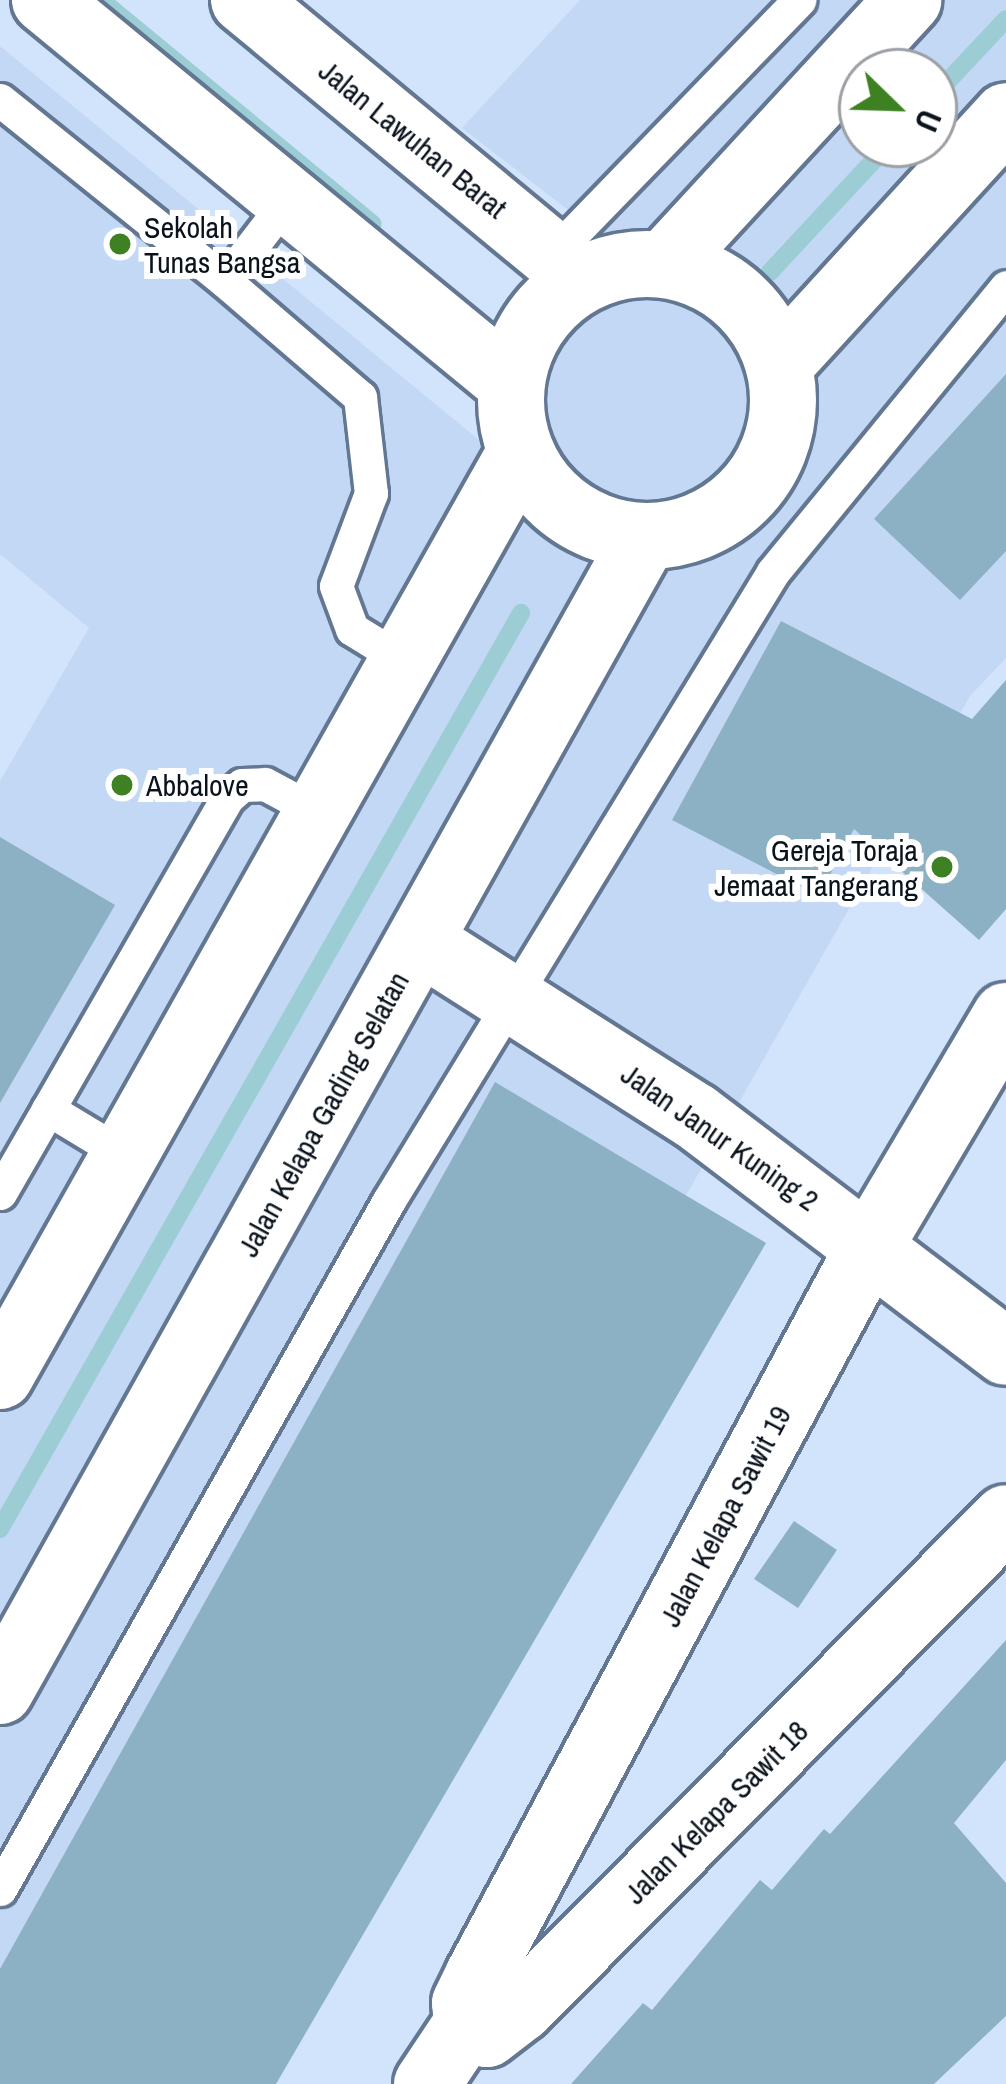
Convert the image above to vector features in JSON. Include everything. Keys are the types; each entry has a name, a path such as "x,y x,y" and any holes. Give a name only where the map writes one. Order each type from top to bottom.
{"street":[{"path":"45,0 511,383"},
{"name":"Jalan Lawuhan Barat","path":"244,0 567,267"},
{"path":"665,264 892,6"},
{"path":"779,365 1006,116"},
{"path":"665,264 704,275 738,297 779,365 775,447 754,484 725,513 687,531 646,537 606,532 569,514 540,487 520,453 511,383 523,342 567,267 665,264"},
{"path":"0,1376 520,453"},
{"name":"Jalan Kelapa Gading Selatan","path":"0,1691 646,537"},
{"name":"Jalan Janur Kuning 2","path":"420,941 510,996 871,1244 1006,1352"},
{"name":"Jalan Kelapa Sawit 19","path":"467,2024 465,2002 478,1976 871,1244 1006,1016"},
{"name":"Jalan Kelapa Sawit 18","path":"467,2024 487,2034 521,2008 1006,1518"},
{"path":"427,2084 467,2024"}],"lane":[{"path":"567,267 799,0"},
{"path":"0,100 360,397 370,493 337,586 352,629 402,660"},
{"path":"225,281 288,199"},
{"path":"0,1888 510,996 773,572 1006,287"},
{"path":"0,1193 227,798 242,785 265,784 294,793 317,812"},
{"path":"48,1109 124,1155"}],"shaded area":[{"path":"580,0 1006,0 1006,658 970,696 181,2084 0,2084 0,781 89,628 0,554 0,46 479,440 630,258 462,128"}],"building":[{"path":"1006,374 1006,551 960,600 874,519"},
{"path":"781,621 972,719 1006,680 1006,909 979,940 854,829 819,896 672,820"},
{"path":"0,837 115,905 0,1103"},
{"path":"495,1082 766,1243 276,2084 0,2084 0,1969"},
{"path":"794,1521 837,1550 798,1608 754,1579"},
{"path":"1006,1640 1006,1760 954,1823 1006,1883 1006,2016 934,2084 571,2084 643,2003 652,2010 760,1880 772,1890 824,1829 830,1834"}],"waterway":[{"path":"101,0 373,224"},
{"path":"958,70 1006,19"},
{"path":"770,272 867,168"},
{"path":"0,1529 521,613"}],"place":[{"name":"Sekolah Tunas Bangsa","path":"120,244"},
{"name":"Abbalove","path":"122,785"},
{"name":"Gereja Toraja Jemaat Tangerang","path":"942,867"}]}
